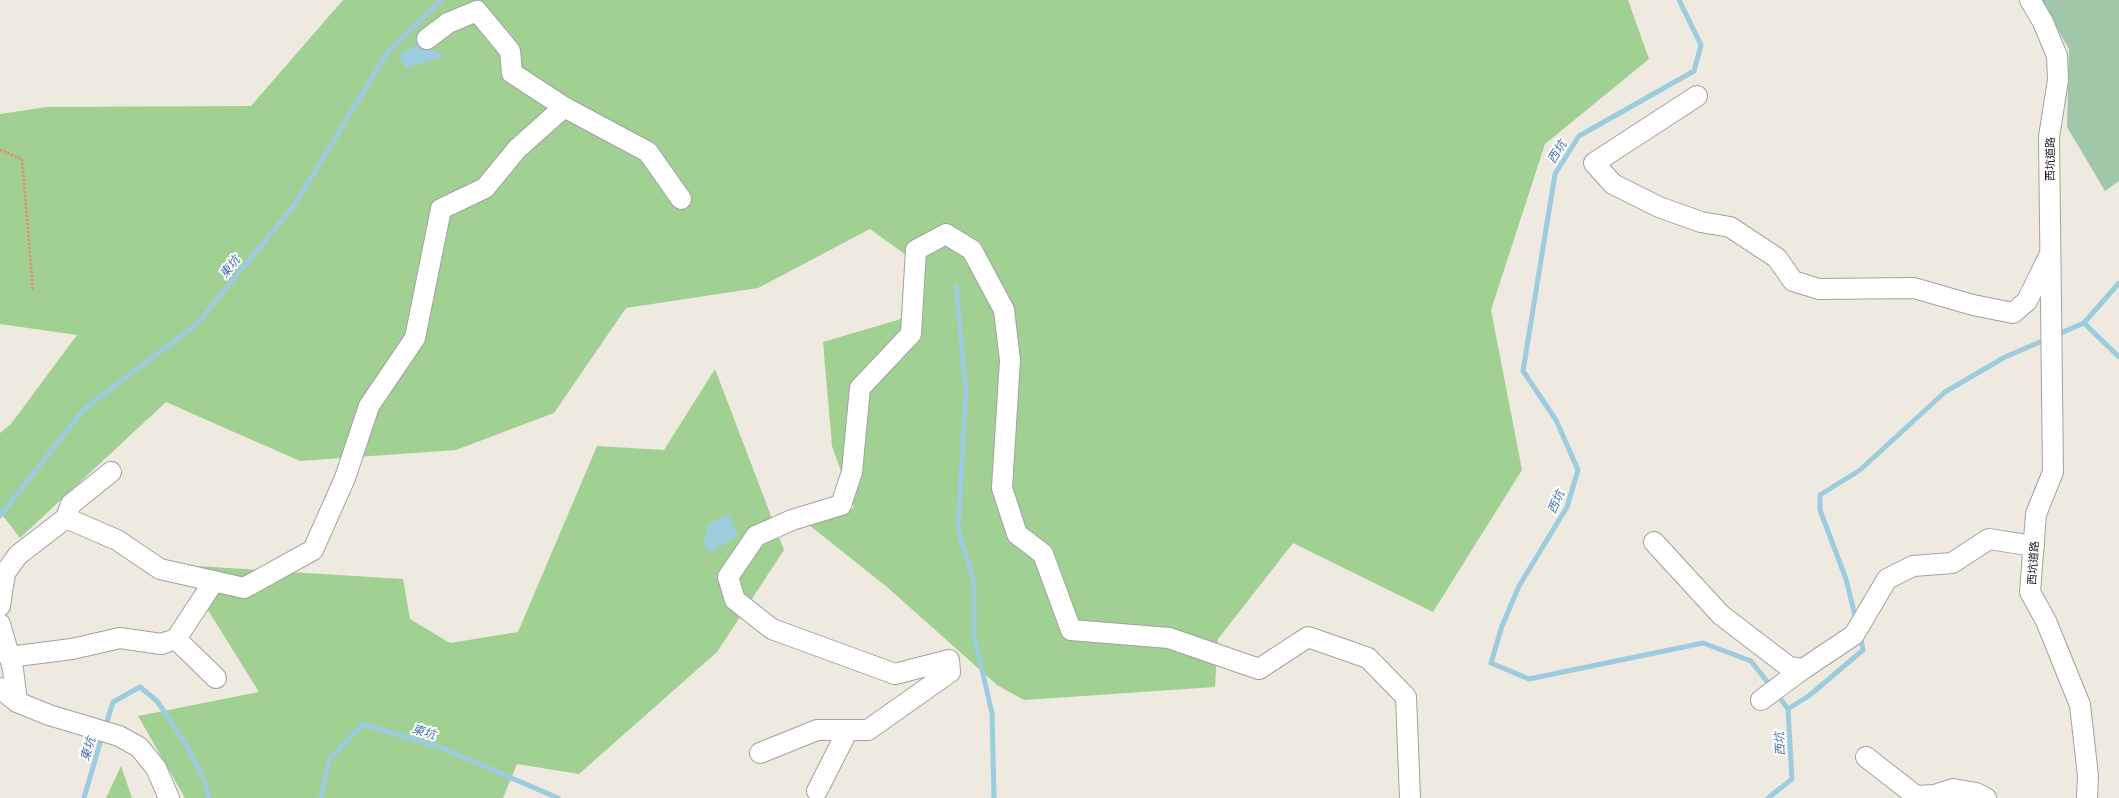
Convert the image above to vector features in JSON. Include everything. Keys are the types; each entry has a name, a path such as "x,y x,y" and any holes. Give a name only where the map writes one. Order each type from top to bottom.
{"street":[{"name":"西坑道路","path":"2030,0 2043,22 2057,56 2058,80 2049,137 2053,334 2053,472 2036,514 2030,592 2046,621 2080,704 2088,776 2087,798"},
{"path":"427,39 448,23 477,11 510,50 512,73 564,107 648,152 681,199"},
{"path":"1697,96 1594,163 1613,184 1659,207 1701,222 1730,227 1777,258 1793,281 1819,290 1914,288 1972,305 2013,313 2027,301 2051,253"},
{"path":"66,518 116,540 160,569 244,588 313,550 345,478 369,406 415,338 441,209 485,188 517,149 564,107"},
{"path":"760,752 817,730 868,730 950,672 949,660 895,674 772,629 735,600 728,577 756,536 792,520 841,505 852,472 860,388 912,334 916,250 946,234 972,250 1004,310 1010,360 1002,488 1017,534 1043,554 1071,630 1168,638 1260,669 1308,637 1368,658 1406,697 1410,798"},
{"path":"0,606 5,573 18,555 66,518 71,504 111,472"},
{"path":"1761,700 1859,627 1887,579 1913,566 1952,563 1989,539 2034,546"},
{"path":"1654,542 1721,615 1789,668 1803,669"},
{"path":"9,657 72,649 120,638 161,644 176,639 214,581"},
{"path":"0,624 9,657 17,702"},
{"path":"176,639 216,678"},
{"path":"0,688 17,702 49,715 114,735 139,747 156,768 169,798"},
{"path":"817,791 848,730"},
{"path":"1866,757 1916,796 1935,795 1953,789 1976,793 1986,798"}],"path":[{"path":"0,150 22,159 33,291"}],"green space":[{"path":"343,0 1628,0 1649,59 1545,144 1491,310 1522,470 1433,612 1293,543 1218,639 1215,687 1024,700 997,685 887,587 809,525 854,508 832,446 823,342 901,319 906,255 870,229 758,288 626,308 554,413 456,450 300,461 166,402 20,538 0,512 0,433 11,424 77,335 0,324 0,114 47,107 251,106"},
{"path":"2041,0 2119,0 2119,181 2105,191 2067,127 2069,49"},
{"path":"715,369 784,550 717,652 579,774 517,764 503,798 185,798 138,716 259,692 180,565 403,579 410,619 450,643 518,632 597,446 664,450"},
{"path":"121,766 132,798 106,798"}],"water":[{"path":"421,43 445,56 406,68 399,55"},
{"path":"729,514 738,535 710,553 704,544 708,524"}],"waterway":[{"name":"東坑","path":"0,516 85,408 197,324 295,204 387,53 441,0"},
{"name":"西坑","path":"1679,0 1701,45 1694,71 1579,136 1555,174 1523,371 1556,420 1578,470 1567,507 1519,586 1502,626 1491,663 1529,679 1703,643 1751,661 1772,688"},
{"path":"2056,335 2084,323 2119,283"},
{"path":"956,286 966,391 958,529 974,582 974,635 992,713 994,798"},
{"path":"2084,323 2119,357"},
{"path":"1856,620 1846,579 1820,510 1820,495 1860,470 1945,392 2005,357 2047,339"},
{"path":"1788,709 1810,695 1863,650 1860,635"},
{"name":"東坑","path":"105,728 113,702 140,687 157,701 184,741 205,782 209,798"},
{"name":"西坑","path":"1768,798 1792,779 1788,709 1777,694"},
{"name":"東坑","path":"321,798 329,760 363,724 442,748 558,798"},
{"name":"東坑","path":"84,798 102,736"}]}
